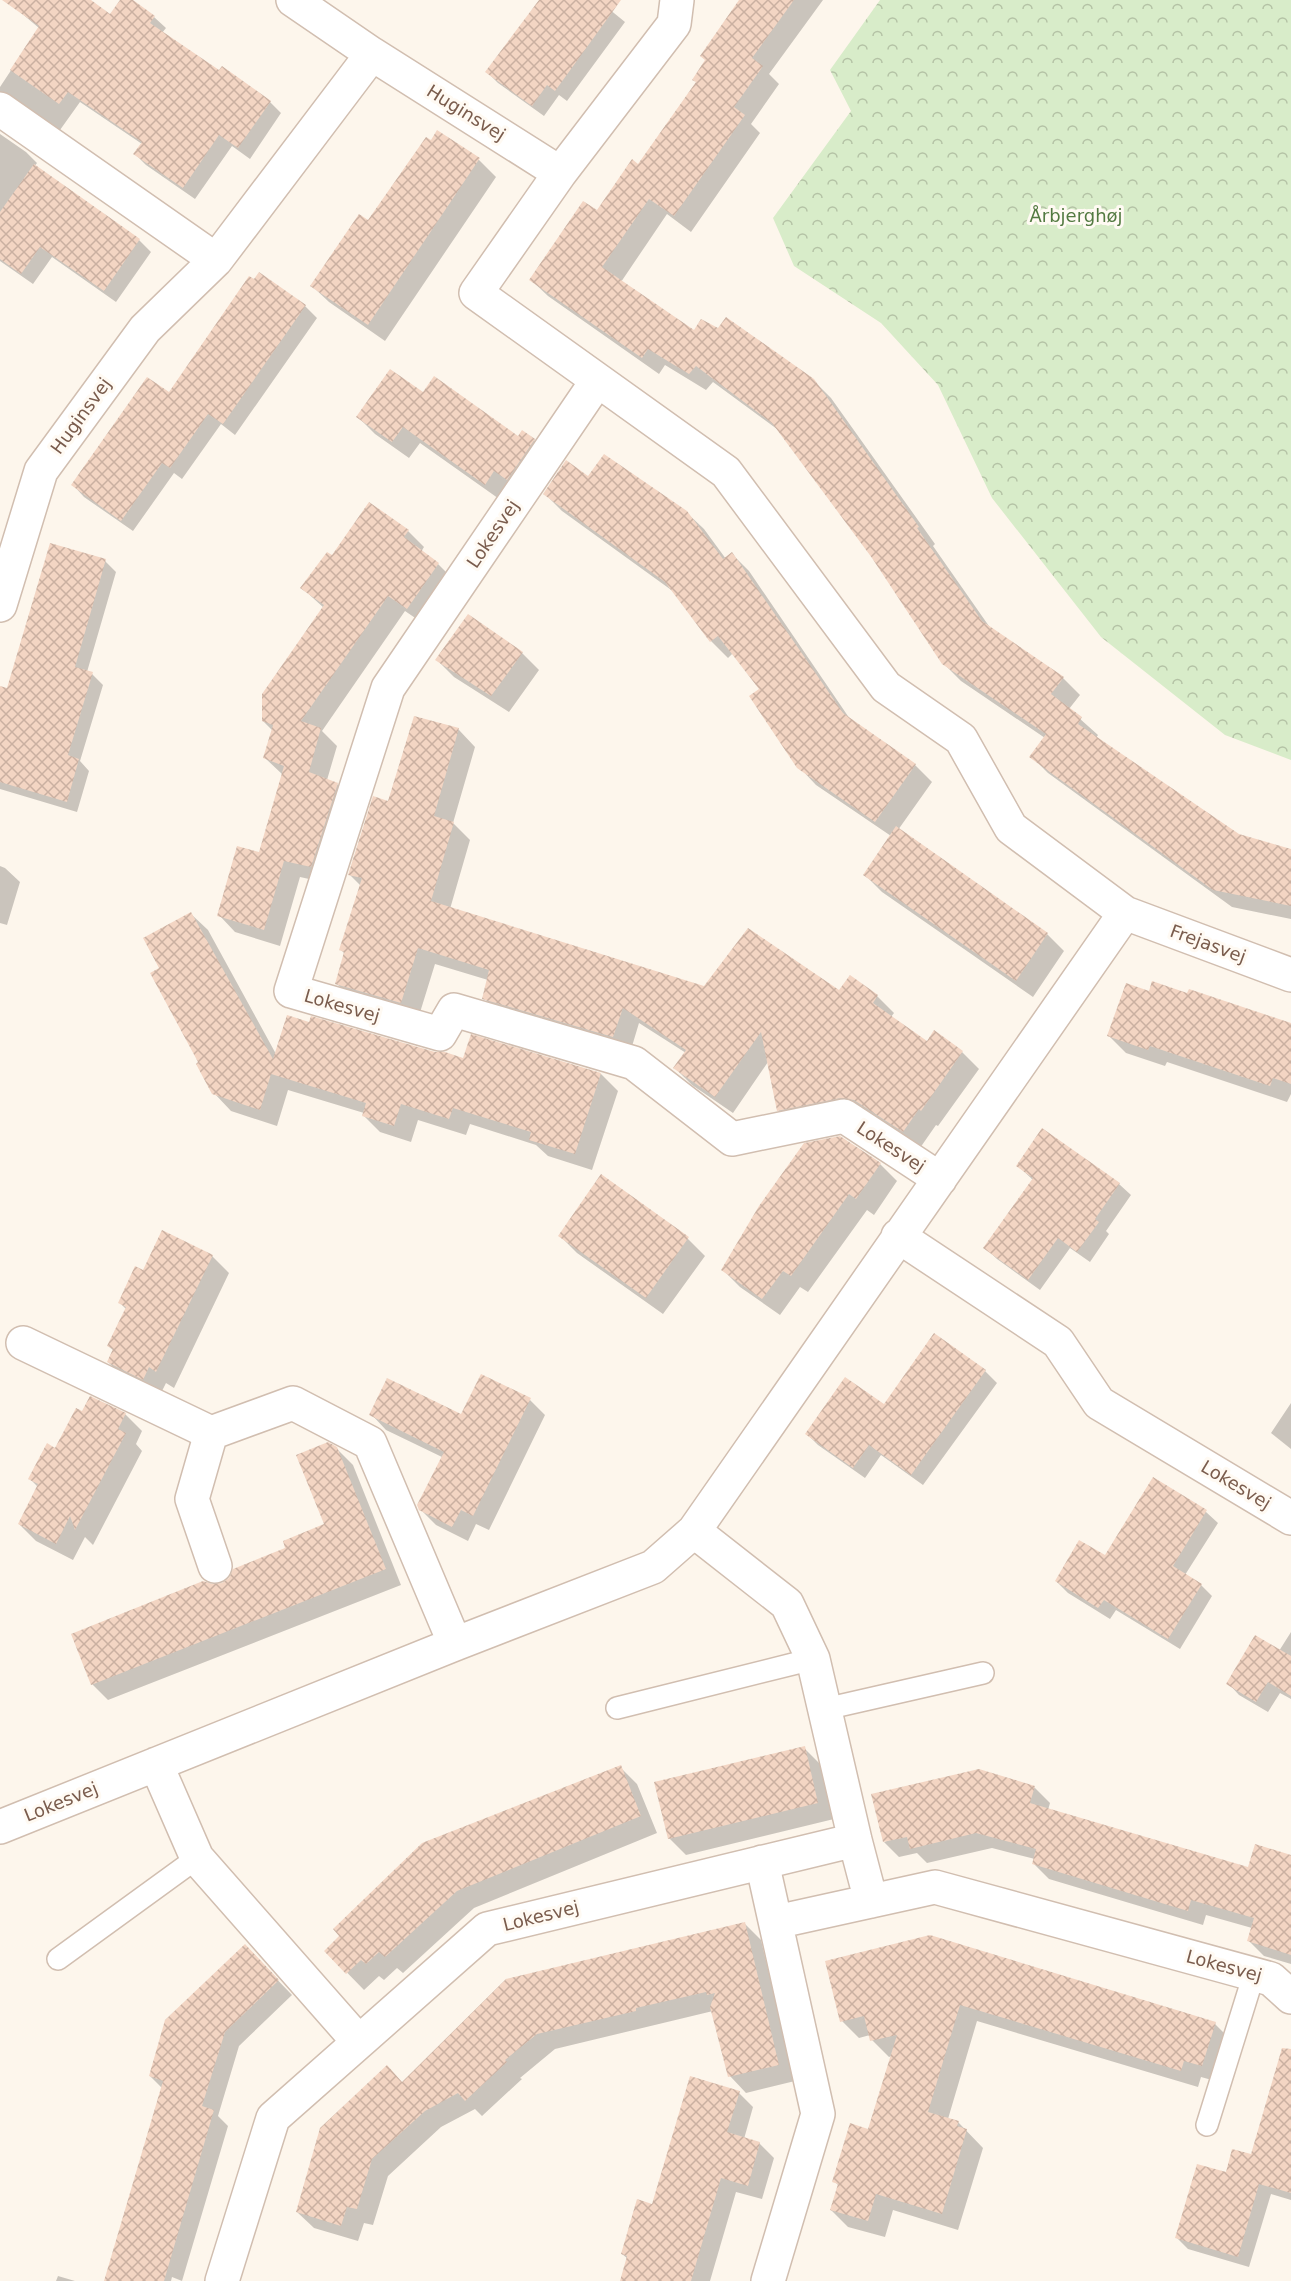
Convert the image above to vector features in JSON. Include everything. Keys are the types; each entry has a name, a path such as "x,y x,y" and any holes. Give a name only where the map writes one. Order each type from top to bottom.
{"street":[{"name":"Huginsvej","path":"293,0 372,54 560,173"},
{"path":"677,0 674,24 560,173 476,293 726,472 886,687 961,739 1011,828 1125,913"},
{"name":"Huginsvej","path":"0,604 40,471 145,329 216,260 372,54"},
{"path":"0,109 216,260"},
{"name":"Lokesvej","path":"597,381 388,688 291,991 440,1035 454,1010 634,1063 732,1139 844,1116 940,1179"},
{"name":"Lokesvej","path":"0,1827 653,1567 694,1531 1125,913"},
{"name":"Frejasvej","path":"1125,913 1291,975"},
{"name":"Lokesvej","path":"898,1236 1058,1342 1099,1402 1291,1518"},
{"path":"23,1343 211,1433 293,1403 370,1443 455,1644"},
{"path":"211,1433 192,1499 215,1566"},
{"path":"694,1531 787,1604 813,1659 871,1901"},
{"path":"156,1764 197,1858 358,2041"},
{"name":"Lokesvej","path":"222,2281 273,2118 487,1929 855,1840"},
{"path":"762,1863 818,2114 768,2281"},
{"name":"Lokesvej","path":"776,1922 935,1887 1271,1979 1291,1997"}],"lane":[{"path":"617,1708 813,1659"},
{"path":"825,1709 983,1673"},
{"path":"58,1959 197,1858"},
{"path":"1207,2125 1254,1974"}],"green space":[{"name":"Årbjerghøj","path":"880,0 1291,0 1291,760 1225,735 1101,637 992,498 938,385 881,323 794,266 773,218 851,111 830,70"}],"building":[{"path":"2,0 91,0 110,14 120,0 133,0 155,16 150,23 219,70 222,66 271,101 238,148 219,135 183,188 133,154 142,142 68,92 59,104 10,70 39,26"},
{"path":"539,0 621,0 555,91 547,85 532,106 485,72"},
{"path":"739,0 794,0 752,58 763,66 734,107 745,115 674,216 649,199 602,267 694,330 701,319 718,328 726,317 814,379 919,527 917,528 982,621 1064,677 1051,694 1082,717 1078,724 1239,834 1291,849 1291,906 1213,890 1029,757 1046,734 942,664 872,558 772,423 696,366 689,374 648,349 642,358 529,280 583,201 597,210 632,159 638,164 696,82 692,80 705,60 700,56"},
{"path":"437,130 480,158 368,325 310,286 359,214 368,220 426,137 431,140"},
{"path":"34,164 140,239 104,291 40,247 21,274 0,259 0,212"},
{"path":"259,272 306,305 223,424 208,414 170,468 162,463 121,521 71,485 147,377 169,392 249,276 254,279"},
{"path":"390,369 423,392 434,376 518,436 522,430 535,439 507,480 494,471 485,485 403,427 392,442 356,417"},
{"path":"604,454 687,511 723,559 732,552 843,713 916,764 875,822 797,768 749,696 759,689 718,636 710,642 665,582 543,494 566,460 588,476"},
{"path":"369,502 409,530 404,537 439,563 407,609 388,596 301,721 321,728 309,772 338,783 311,867 284,861 264,930 217,916 237,846 259,852 284,766 263,758 273,725 262,721 262,694 324,605 300,588 327,552 332,555"},
{"path":"50,543 106,559 75,667 93,672 68,755 79,759 67,802 0,782 0,686 7,688"},
{"path":"468,614 523,652 491,696 435,660"},
{"path":"414,716 459,728 434,816 454,822 431,901 704,986 748,928 839,990 850,975 878,995 873,1003 927,1041 934,1030 963,1051 921,1111 919,1109 903,1132 854,1100 841,1098 777,1111 761,1032 715,1097 673,1068 686,1050 623,1008 613,1037 482,999 489,970 418,948 401,1003 335,984 344,952 339,950 362,878 348,875 373,796 388,801"},
{"path":"896,826 1048,933 1016,981 863,875"},
{"path":"191,912 273,1059 287,1015 309,1022 311,1016 463,1058 471,1034 601,1073 575,1154 529,1140 531,1132 453,1108 449,1119 401,1104 394,1126 362,1116 366,1103 271,1074 260,1110 212,1094 196,1064 198,1062 150,973 159,968 143,938"},
{"path":"1152,981 1187,993 1189,989 1291,1023 1291,1084 1273,1078 1270,1086 1150,1046 1148,1050 1107,1036 1126,983 1149,991"},
{"path":"1042,1128 1120,1183 1095,1219 1099,1222 1077,1252 1058,1238 1028,1280 983,1248 1033,1178 1016,1166"},
{"path":"840,1136 881,1163 856,1199 849,1194 791,1276 783,1271 762,1299 721,1270 759,1206 804,1143"},
{"path":"601,1174 689,1237 646,1298 558,1236"},
{"path":"162,1230 213,1255 156,1372 149,1367 143,1380 107,1362 113,1349 107,1346 126,1307 118,1303 135,1266 143,1270"},
{"path":"934,1333 986,1370 911,1475 869,1445 853,1468 805,1434 845,1377 884,1404"},
{"path":"481,1374 531,1398 473,1516 461,1510 452,1527 419,1510 417,1505 444,1452 369,1415 387,1378 461,1414"},
{"path":"90,1396 126,1413 118,1429 126,1433 75,1530 70,1516 56,1544 18,1524 38,1484 28,1479 47,1443 55,1448 76,1408 82,1411"},
{"path":"328,1442 337,1447 386,1569 91,1685 71,1634 203,1581 212,1584 222,1583 229,1578 233,1569 285,1548 283,1541 324,1524 296,1455"},
{"path":"1153,1477 1207,1510 1173,1566 1202,1584 1168,1639 1104,1600 1098,1608 1055,1581 1079,1540 1105,1555"},
{"path":"1255,1635 1291,1656 1291,1696 1268,1682 1256,1702 1226,1684"},
{"path":"805,1746 818,1803 668,1839 654,1782"},
{"path":"621,1765 641,1816 457,1891 385,1957 379,1952 366,1964 361,1960 346,1974 324,1951 339,1936 333,1929 422,1843"},
{"path":"979,1769 1035,1786 1030,1803 1248,1867 1255,1844 1291,1855 1291,1955 1247,1941 1254,1918 1191,1900 1188,1911 1032,1864 1036,1849 976,1833 910,1849 907,1837 883,1842 871,1794"},
{"path":"745,1922 779,2065 728,2077 710,2007 715,1993 707,1995 706,1992 636,2008 636,2011 537,2034 505,2060 507,2062 465,2101 458,2093 425,2111 372,2159 357,2209 347,2207 341,2226 296,2212 320,2128 387,2065 402,2082 506,1979"},
{"path":"930,1935 1216,2022 1202,2066 1184,2061 1181,2071 960,2005 928,2112 959,2121 957,2126 967,2129 942,2214 876,2194 868,2221 830,2210 838,2184 832,2182 850,2123 868,2129 897,2035 870,2041 864,2016 840,2022 825,1961"},
{"path":"245,1944 279,1980 225,2032 202,2106 214,2110 164,2281 104,2281 163,2081 149,2076 165,2020"},
{"path":"1282,2048 1291,2049 1291,2193 1259,2184 1238,2257 1175,2238 1197,2164 1226,2172 1232,2149 1251,2154"},
{"path":"690,2076 740,2091 727,2132 760,2142 748,2186 721,2178 691,2281 620,2281 627,2256 621,2254 637,2199 652,2204"}]}
